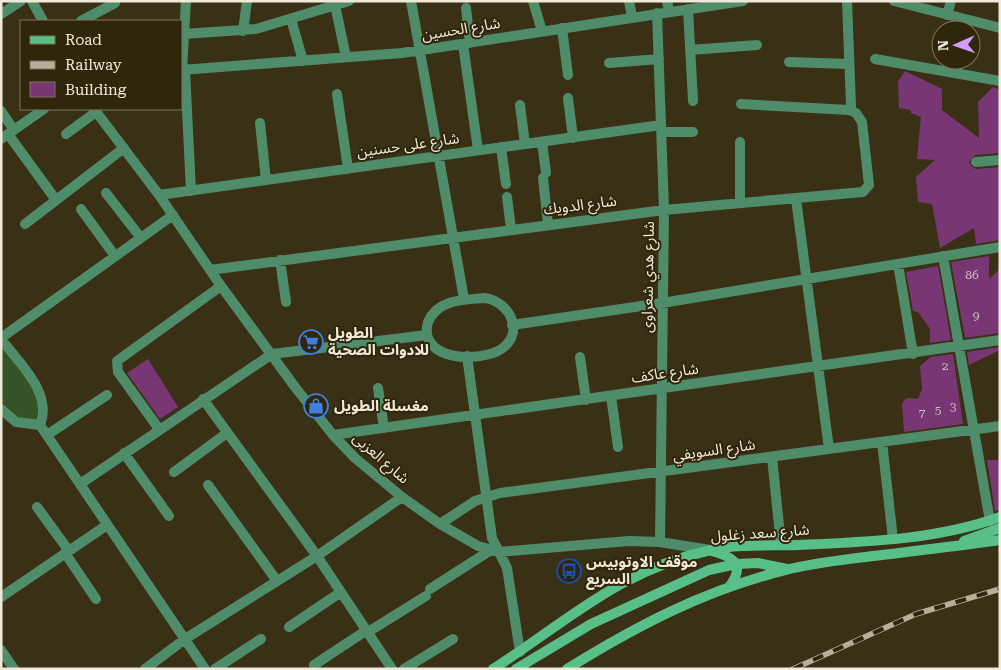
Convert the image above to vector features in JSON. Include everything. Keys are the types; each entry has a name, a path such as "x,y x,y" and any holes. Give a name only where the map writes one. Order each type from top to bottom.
{"main road":[{"name":"شارع سعد زغلول","path":"493,669 595,598 630,577 674,560 710,550 736,546 893,539 936,533 995,519"},
{"path":"949,546 1000,528"},
{"path":"567,669 625,633 677,608 729,587 788,569 1000,540"},
{"path":"710,550 729,556 736,564 737,574 729,587"},
{"path":"516,669 591,624 709,570 736,564 758,563 788,569"}],"street":[{"path":"1,14 21,1"},
{"path":"32,1 42,20"},
{"path":"186,1 183,70 190,191"},
{"path":"243,31 247,1"},
{"path":"184,34 243,31 291,19 318,6 335,6 347,1"},
{"path":"411,1 464,300"},
{"path":"533,1 542,31"},
{"path":"629,1 632,16"},
{"name":"شارع الحسين","path":"183,70 421,50 657,13 668,6 688,8 743,1"},
{"path":"741,104 849,110 851,106 847,1"},
{"path":"894,1 920,4 947,15 1000,28"},
{"path":"947,15 952,1"},
{"path":"84,20 115,3"},
{"path":"335,6 346,57"},
{"path":"466,8 466,43 478,150"},
{"path":"688,8 693,101"},
{"name":"شارع هدي شعراوى","path":"657,13 664,210 660,542"},
{"path":"291,19 302,61"},
{"path":"562,28 568,75"},
{"path":"690,50 757,45"},
{"path":"610,63 659,59"},
{"path":"875,59 1000,82"},
{"path":"789,62 849,64"},
{"path":"337,94 348,169"},
{"path":"568,98 572,138"},
{"path":"520,105 525,144"},
{"path":"8,134 43,110"},
{"path":"66,134 95,110"},
{"name":"شارع العزبى","path":"95,110 160,196 221,286 333,435 355,458 402,497 440,524 478,546 495,551 628,541 660,542 710,550"},
{"name":"شارع الدويك","path":"210,270 452,236 664,210 863,192 868,188 862,122 856,113 849,110"},
{"path":"1,111 8,134 56,200"},
{"path":"260,123 266,180"},
{"name":"شارع على حسنين","path":"160,196 572,138 662,129 693,132"},
{"path":"542,142 548,224"},
{"path":"740,142 740,203"},
{"path":"501,147 506,184"},
{"path":"25,224 124,148"},
{"path":"976,162 1000,160"},
{"path":"106,193 141,238"},
{"path":"507,197 511,229"},
{"path":"796,198 829,449"},
{"path":"81,209 115,256"},
{"path":"40,425 43,412 40,393 1,338 173,215"},
{"path":"512,325 662,303 1000,247"},
{"path":"943,256 974,430 995,519"},
{"path":"280,260 286,302"},
{"path":"898,264 913,354"},
{"path":"159,429 118,372 117,361 221,286"},
{"path":"484,298 500,302 510,314 512,325 512,336 500,350 489,354 454,357 440,353 429,342 427,335 427,325 431,315 439,307 464,300 484,298"},
{"path":"80,484 272,354 427,335"},
{"name":"شارع عاكف","path":"333,435 913,354 1000,340"},
{"path":"467,356 492,538 495,551 507,568 520,652"},
{"path":"580,357 586,400"},
{"path":"378,388 384,428"},
{"path":"47,435 107,395"},
{"path":"611,396 618,447"},
{"path":"203,399 317,556 392,669"},
{"path":"1,409 16,422 40,425 205,669"},
{"name":"شارع السويفي","path":"440,524 486,496 1000,426"},
{"path":"174,472 227,433"},
{"path":"882,442 893,539"},
{"path":"124,453 170,516"},
{"path":"772,457 781,545"},
{"path":"208,485 277,581"},
{"path":"145,669 185,639 317,556 402,497"},
{"path":"37,507 96,599"},
{"path":"1,597 107,525"},
{"path":"314,665 495,551"},
{"path":"289,627 341,592"},
{"path":"216,669 261,638"},
{"path":"404,669 453,639"},
{"path":"1,650 14,669"}],"green space":[{"path":"1,346 22,372 33,391 37,410 36,421 16,416 1,402"}],"building":[{"path":"905,71 942,89 942,110 979,138 978,102 993,87 1000,90 1000,153 975,155 969,162 976,169 1000,167 1000,240 976,244 974,228 940,248 932,204 918,202 916,177 935,160 917,159 921,117 911,113 911,110 899,108 898,81"},
{"path":"989,256 989,279 1000,269 1000,333 965,338 951,262"},
{"path":"938,266 951,340 930,343 930,329 918,312 913,311 906,272"},
{"path":"1000,347 1000,350 969,365 967,352"},
{"path":"953,354 963,424 904,432 902,403 907,398 918,399 922,389 920,366 931,357"},
{"path":"148,359 178,407 160,419 127,373"},
{"path":"987,460 1000,460 1000,510 995,511"}],"railway":[{"path":"793,669 916,614 1000,589"}],"place":[{"name":"الطويل للادوات الصحية","path":"311,342"},
{"name":"مغسلة الطويل","path":"316,406"},
{"name":"موقف الاوتوبيس السريع","path":"569,571"}]}
